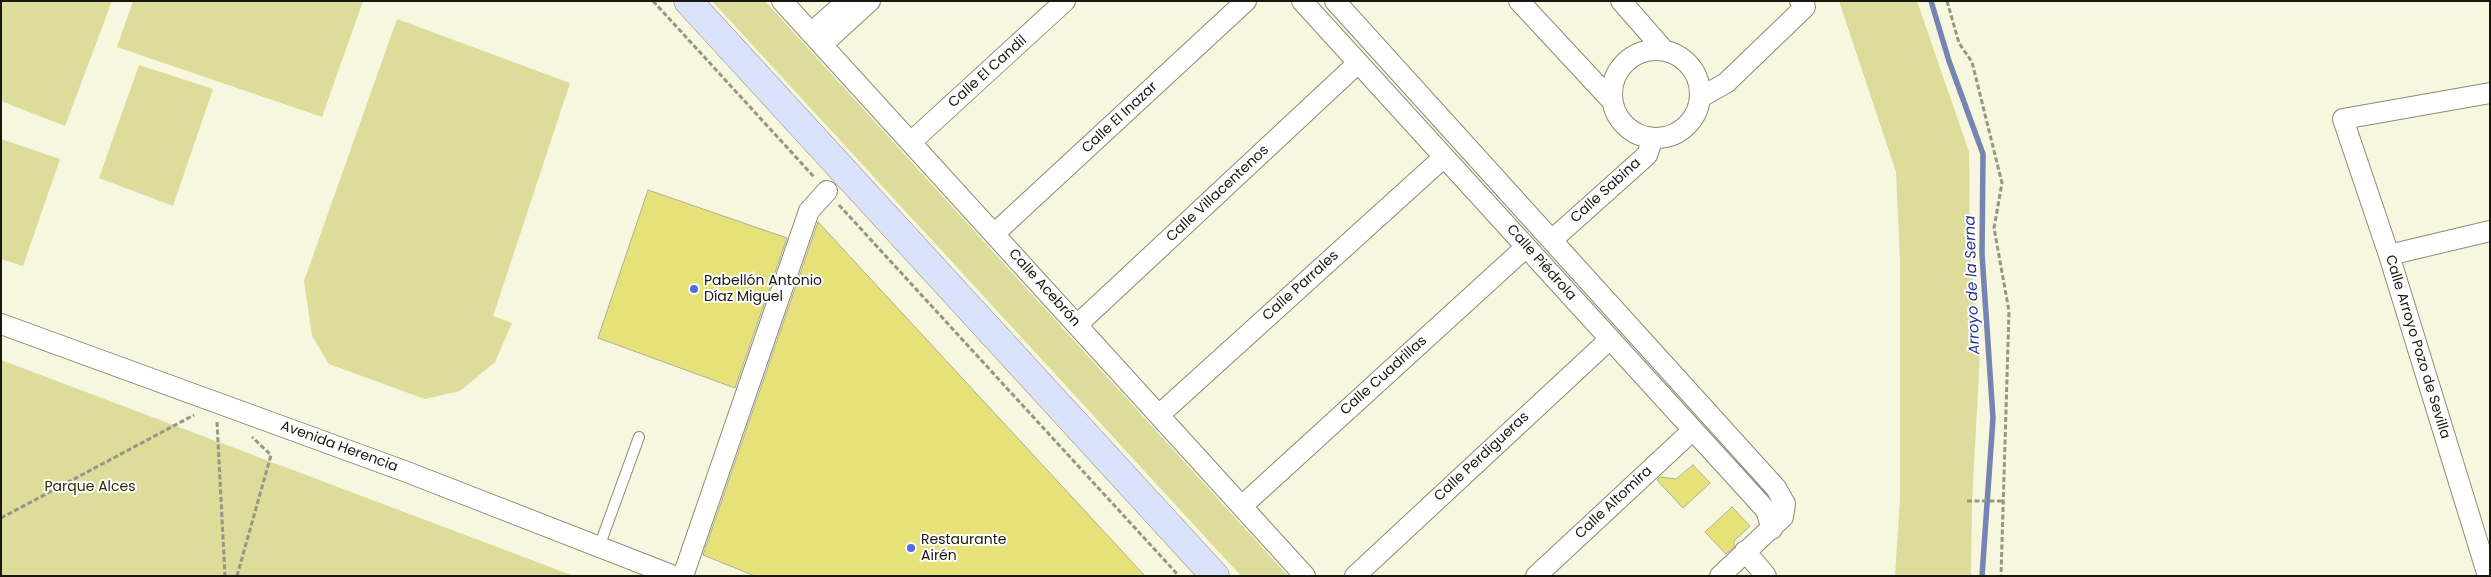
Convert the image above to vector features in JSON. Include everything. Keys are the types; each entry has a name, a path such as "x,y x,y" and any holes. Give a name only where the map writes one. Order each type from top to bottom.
{"main road":[{"path":"688,1 1215,576"}],"street":[{"name":"Calle Acebrón","path":"782,1 1305,576"},
{"path":"817,39 847,1"},
{"path":"817,39 870,1"},
{"name":"Calle El Candil","path":"911,142 1065,1"},
{"name":"Calle El Inazar","path":"994,234 1246,1"},
{"name":"Calle Piédrola","path":"1302,1 1766,510 1772,529"},
{"path":"1335,1 1776,488 1785,504 1783,517 1720,576"},
{"path":"1519,1 1612,101"},
{"path":"1621,1 1664,50"},
{"path":"1700,97 1726,83 1803,4"},
{"path":"1647,50 1664,50 1680,56 1692,67 1699,81 1700,97 1694,117 1680,132 1667,137 1653,138 1634,133 1619,119 1612,101 1612,84 1619,68 1631,56 1647,50"},
{"name":"Calle Villacentenos","path":"1077,325 1358,63"},
{"name":"Calle Arroyo Pozo de Sevilla","path":"2487,569 2389,255 2343,119 2490,94"},
{"name":"Calle Sabina","path":"1552,240 1647,155 1653,138"},
{"name":"Calle Parrales","path":"1159,415 1444,157"},
{"path":"683,576 810,211 827,191"},
{"path":"2389,255 2490,231"},
{"name":"Calle Cuadrillas","path":"1242,506 1526,247"},
{"name":"Avenida Herencia","path":"1,324 406,472 674,576"},
{"name":"Calle Perdigueras","path":"1355,576 1610,339"},
{"name":"Calle Altomira","path":"1536,576 1692,430"},
{"path":"1746,552 1766,576"}],"lane":[{"path":"599,547 639,438"}],"path":[{"path":"653,1 1179,576"},
{"path":"1947,1 1959,43 1972,62 2002,183 1994,228 2009,311 2001,576"},
{"path":"1,518 216,403 225,576"},
{"path":"237,576 271,455 250,436"},
{"path":"1967,501 2003,501"}],"green space":[{"path":"1,1 112,1 65,126 1,101"},
{"path":"133,1 363,1 322,117 117,47"},
{"path":"712,1 765,1 1288,576 1241,576"},
{"path":"1839,1 1917,1 1969,152 1970,250 1980,353 1972,503 1971,576 1895,576 1900,498 1900,260 1896,172"},
{"path":"397,19 570,83 493,316 512,323 495,362 460,391 425,399 329,364 312,336 304,281"},
{"path":"139,65 213,89 173,206 99,178"},
{"path":"1,139 60,159 23,266 1,259"},
{"name":"Parque Alces","path":"1,360 574,576 1,576"}],"building":[{"name":"Pabellón Antonio Díaz Miguel","path":"648,190 787,238 735,388 598,338"},
{"path":"818,222 1145,576 755,576 703,555"},
{"path":"1693,465 1710,483 1683,508 1657,480 1660,477 1676,479"},
{"path":"1732,507 1750,526 1734,541 1734,547 1726,554 1705,532"}],"waterway":[{"name":"Arroyo de la Serna","path":"1931,1 1949,61 1983,154 1982,254 1993,418 1982,576"}],"place":[{"name":"Pabellón Antonio Díaz Miguel","path":"694,289"},
{"name":"Restaurante Airén","path":"911,548"}]}
